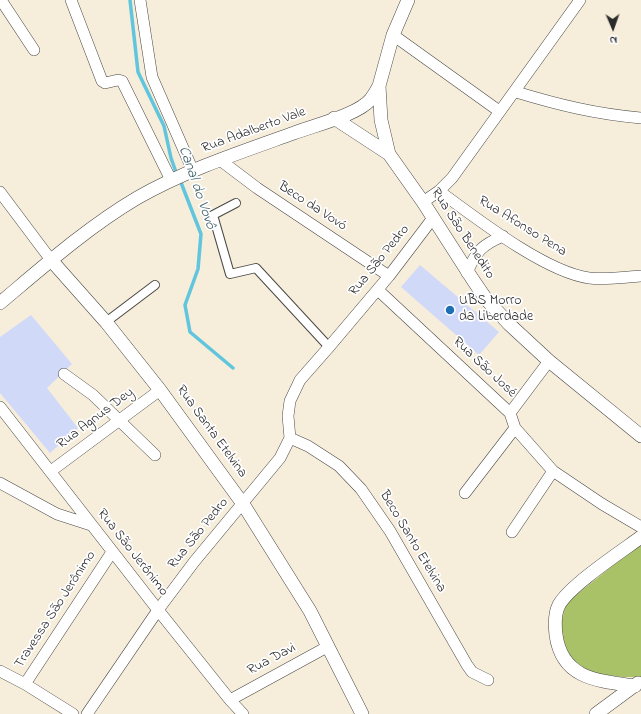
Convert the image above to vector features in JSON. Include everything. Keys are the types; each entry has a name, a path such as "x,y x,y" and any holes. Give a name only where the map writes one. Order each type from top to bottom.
{"street":[{"path":"1,0 34,50"},
{"path":"71,0 102,81 105,83 118,80 122,81 180,176"},
{"path":"140,0 152,77 180,176"},
{"name":"Rua São Benedito","path":"389,154 381,120 379,86 393,36 408,0"},
{"path":"423,202 439,191 452,178 499,111 516,92 580,0"},
{"path":"393,36 499,111"},
{"name":"Rua Adalberto Vale","path":"0,303 103,220 137,198 180,176 220,160 348,114 363,106 371,99 379,86"},
{"path":"516,92 565,107 611,115 641,118"},
{"name":"Rua São Benedito","path":"334,118 389,154 423,202 486,299 509,324 549,361 641,436"},
{"name":"Beco da Vovó","path":"220,160 257,188 389,276"},
{"name":"Rua Afonso Pena","path":"439,191 503,236 566,273 590,278 641,276"},
{"name":"Rua Santa Etelvina","path":"0,192 52,260 106,322 160,390 243,504 310,611 362,714"},
{"path":"236,203 213,215 230,274 256,268 329,348"},
{"name":"Rua São Pedro","path":"87,714 158,610 194,562 280,458 290,438 288,416 290,401 300,380 378,290 433,218"},
{"path":"468,273 473,257 479,250 489,242 503,236"},
{"path":"106,322 155,286"},
{"name":"Rua São José","path":"378,290 510,414 514,428 553,471 602,504 641,527"},
{"path":"510,414 549,361"},
{"path":"64,374 93,394 154,455"},
{"name":"Rua Agnus Dey","path":"51,471 160,390"},
{"name":"Rua São Jerônimo","path":"0,407 158,610 230,700 244,714"},
{"path":"465,493 514,428"},
{"name":"Beco Santo Etelvina","path":"290,438 308,446 339,466 361,488 390,531 467,665 472,672 488,680"},
{"path":"512,532 553,471"},
{"path":"0,483 57,514 91,525"},
{"path":"638,683 602,681 581,674 565,662 558,648 555,623 558,605 569,592 641,537"},
{"name":"Travessa São Jerônimo","path":"26,684 112,552"},
{"name":"Rua Davi","path":"230,700 328,647"},
{"path":"0,671 26,684 73,714"},
{"path":"596,714 638,683"}],"shaded area":[{"name":"UBS Morro da Liberdade","path":"420,265 499,332 479,355 401,287"},
{"path":"31,315 72,364 47,388 78,428 50,453 0,393 0,337"}],"green space":[{"path":"641,543 641,677 623,677 592,673 566,655 559,632 566,603"}],"waterway":[{"name":"Canal do Vovô","path":"130,0 138,72 164,126 171,158 177,175"},
{"name":"Canal do Vovô","path":"180,180 201,234 198,269 185,305 190,332 233,368"}],"place":[{"name":"UBS Morro da Liberdade","path":"450,310"}]}
